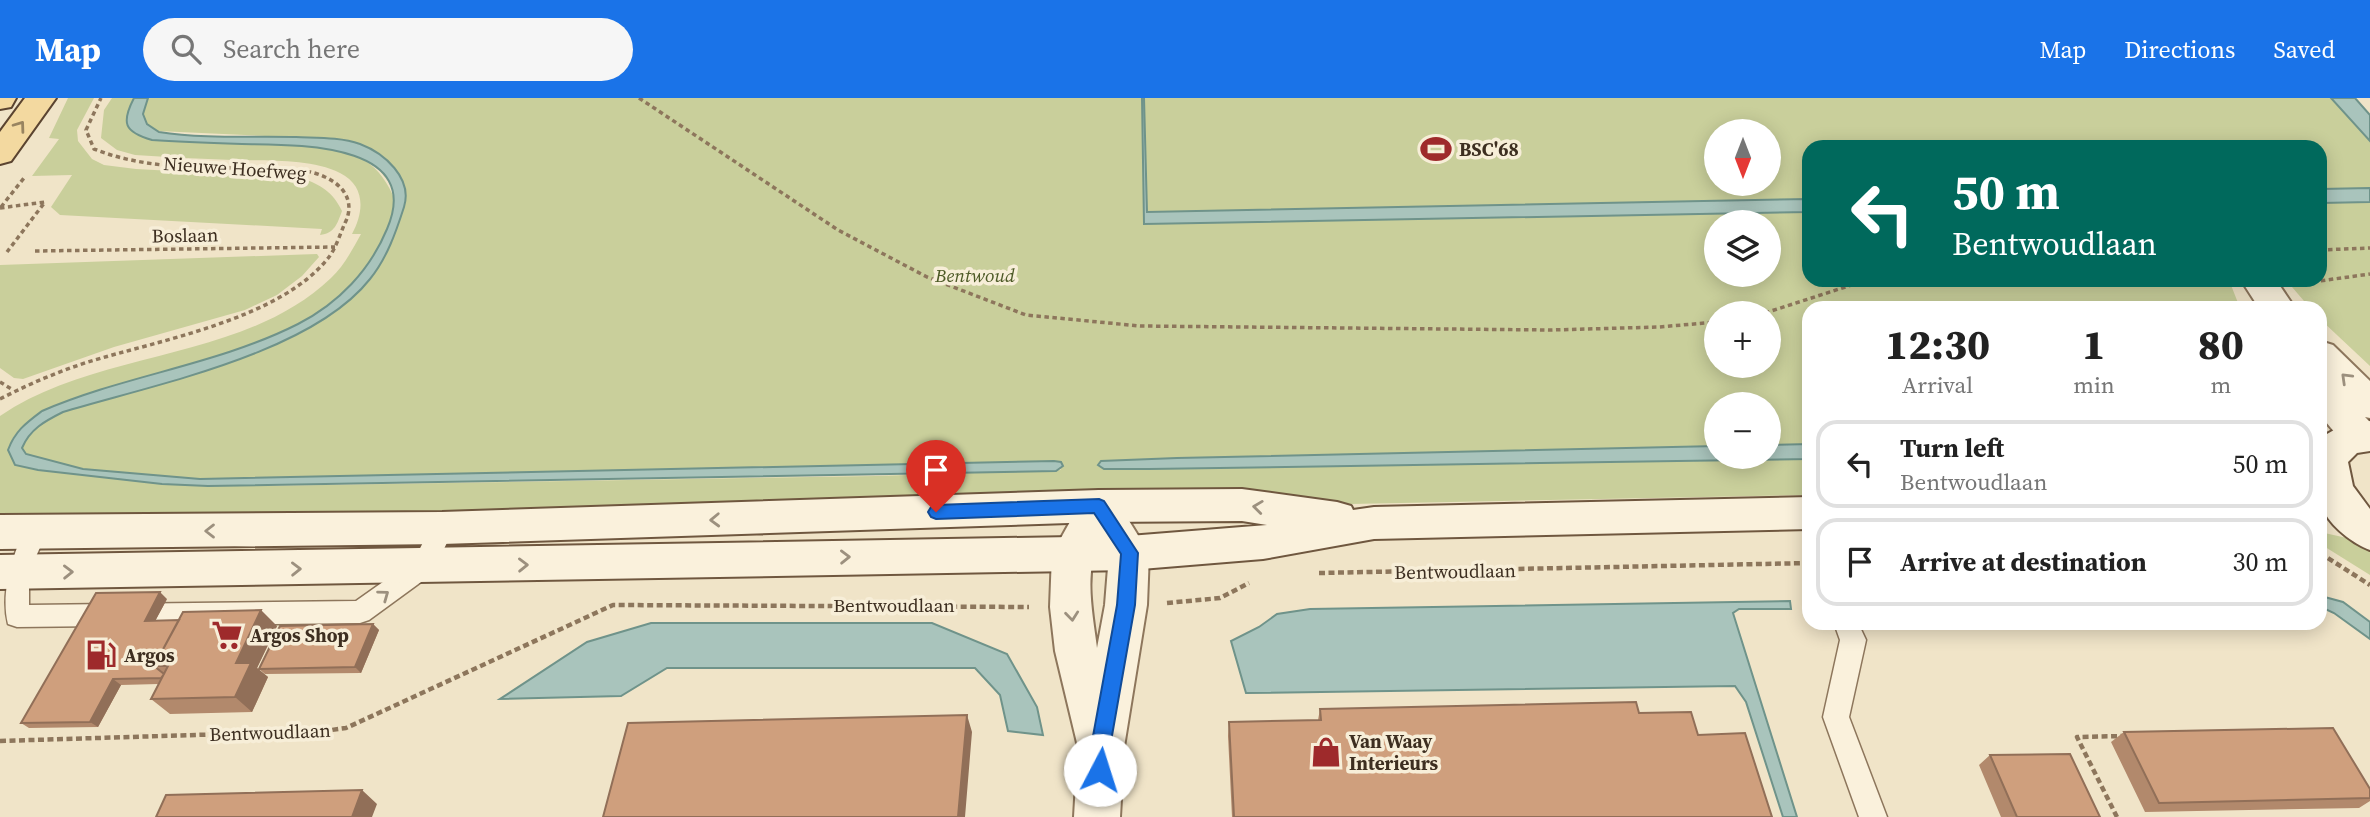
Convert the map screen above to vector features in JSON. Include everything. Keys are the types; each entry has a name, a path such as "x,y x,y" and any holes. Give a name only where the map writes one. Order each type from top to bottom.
{"main road":[{"path":"0,153 41,98"},
{"path":"2327,365 2367,426"},
{"path":"2327,394 2367,426"},
{"path":"2333,527 2328,461 2334,450 2367,426"},
{"path":"18,532 442,528 1099,506 1242,505 1374,523 1802,518"},
{"path":"1097,817 1101,747 1126,605 1129,553 1099,506"},
{"path":"1099,506 1072,554 1071,607 1076,651 1101,747"},
{"path":"8,572 1129,553 1263,542 1374,523"}],"lane":[{"path":"423,567 442,528"},
{"path":"8,572 18,532"},
{"path":"1849,630 1853,640 1836,717 1873,817"}],"path":[{"name":"Nieuwe Hoefweg","path":"0,399 43,377 230,320 283,297 315,271 335,247 351,209 346,194 337,182 321,174 294,170 141,163 111,158 94,149 86,130 101,98"},
{"path":"639,98 838,230 927,277 1026,315 1140,326 1552,330 1659,327 1704,322"},
{"path":"0,208 45,202 8,252"},
{"name":"Boslaan","path":"35,251 335,247"},
{"path":"2327,250 2370,247"},
{"path":"2327,282 2370,274"},
{"path":"1802,301 1845,287"},
{"path":"2265,291 2293,287"},
{"path":"1781,308 1802,301"},
{"path":"0,382 13,390"},
{"path":"2333,527 2370,585"},
{"name":"Bentwoudlaan","path":"1310,574 1802,563"},
{"path":"1126,605 1220,598 1261,580"},
{"name":"Bentwoudlaan","path":"0,741 324,731 346,728 613,605 1071,607"},
{"path":"2117,817 2077,737 2131,735"}],"green space":[{"path":"68,98 94,98 77,130 78,141 92,159 104,165 302,178 321,187 335,199 342,211 339,220 332,230 320,235 322,229 60,215 51,207 72,175 32,176 59,139 49,138"},
{"name":"Bentwoud","path":"112,98 134,98 127,114 128,125 143,137 152,140 317,146 345,152 375,168 396,202 382,239 368,265 339,297 310,317 277,335 241,349 51,408 30,420 12,439 38,470 262,486 876,476 1061,470 1054,461 200,479 83,469 26,454 22,448 29,436 44,422 63,412 251,355 319,320 371,279 388,250 399,222 405,203 359,144 309,138 158,131 147,124 143,114 148,98 2331,98 2370,141 2370,188 2327,189 2327,140 1802,140 1802,199 1167,212 1167,223 1704,214 1704,287 1781,287 1781,212 1802,212 1802,287 2232,287 2237,301 1802,301 1802,457 1781,457 1781,392 1704,392 1704,456 1177,458 1101,461 1098,465 1104,469 1149,469 1704,461 1704,469 1781,469 1781,459 1802,459 1802,495 1351,504 1219,496 495,516 0,521 0,416 39,394 81,378 213,341 256,326 296,305 331,278 344,263 361,234 352,234 360,208 355,185 348,178 328,168 288,161 135,155 117,150 101,138 104,110"},
{"path":"2370,202 2370,366 2327,326 2327,301 2304,301 2292,287 2327,287 2327,203"},
{"path":"317,254 319,257 302,276 277,295 245,310 114,347 23,379 14,378 0,368 0,265"},
{"path":"2327,534 2347,538 2370,548 2370,575 2327,548"}],"water":[{"path":"134,98 148,98 143,114 147,124 159,132 210,136 328,138 360,144 387,160 394,168 404,186 404,207 386,254 370,279 344,305 310,328 270,347 184,378 63,412 44,422 29,436 22,448 26,454 83,469 200,479 1054,461 1061,462 1063,466 1056,471 208,486 162,484 15,465 8,450 11,443 22,428 42,411 106,388 235,350 313,316 340,296 362,272 387,229 394,200 388,179 371,164 348,154 320,148 152,140 136,134 128,125 127,114"},
{"path":"1142,98 1147,212 1802,199 1802,212 1704,210 1704,214 1144,224"},
{"path":"2331,98 2355,98 2370,115 2370,141"},
{"path":"2370,188 2370,202 2327,203 2327,189"},
{"path":"1802,444 1802,459 1781,459 1781,445"},
{"path":"1704,446 1704,461 1149,469 1104,469 1098,465 1101,461"},
{"path":"2327,598 2343,602 2370,622 2370,639 2327,610"},
{"path":"1790,601 1791,609 1739,609 1733,613 1797,817 1783,817 1746,702 1735,686 1246,693 1231,641 1277,614 1310,609"},
{"path":"651,623 932,623 1007,654 1037,707 1043,735 1008,731 1000,695 975,668 667,668 621,696 500,699 587,642"}],"building":[{"path":"160,592 145,621 179,620 154,666 164,674 161,678 113,679 90,722 21,723 96,593"},
{"path":"261,610 236,663 251,663 235,697 151,699 168,666 154,666 183,612"},
{"path":"373,624 355,667 259,669 280,626"},
{"path":"1636,702 1639,713 1691,712 1698,735 1745,733 1772,817 1234,817 1229,722 1321,720 1320,709"},
{"path":"967,715 958,817 603,817 628,723"},
{"path":"2333,728 2370,789 2370,798 2159,803 2124,732"},
{"path":"2070,754 2100,817 2017,817 1990,755"},
{"path":"362,790 352,817 156,817 166,795"}],"place":[{"name":"BSC'68","path":"1436,149"},
{"name":"Argos Shop","path":"227,635"},
{"name":"Argos","path":"101,655"},
{"name":"Van Waay Interieurs","path":"1326,752"}],"route":[{"path":"936,512 1099,506 1129,553 1126,605 1101,747 1100,770"}]}
